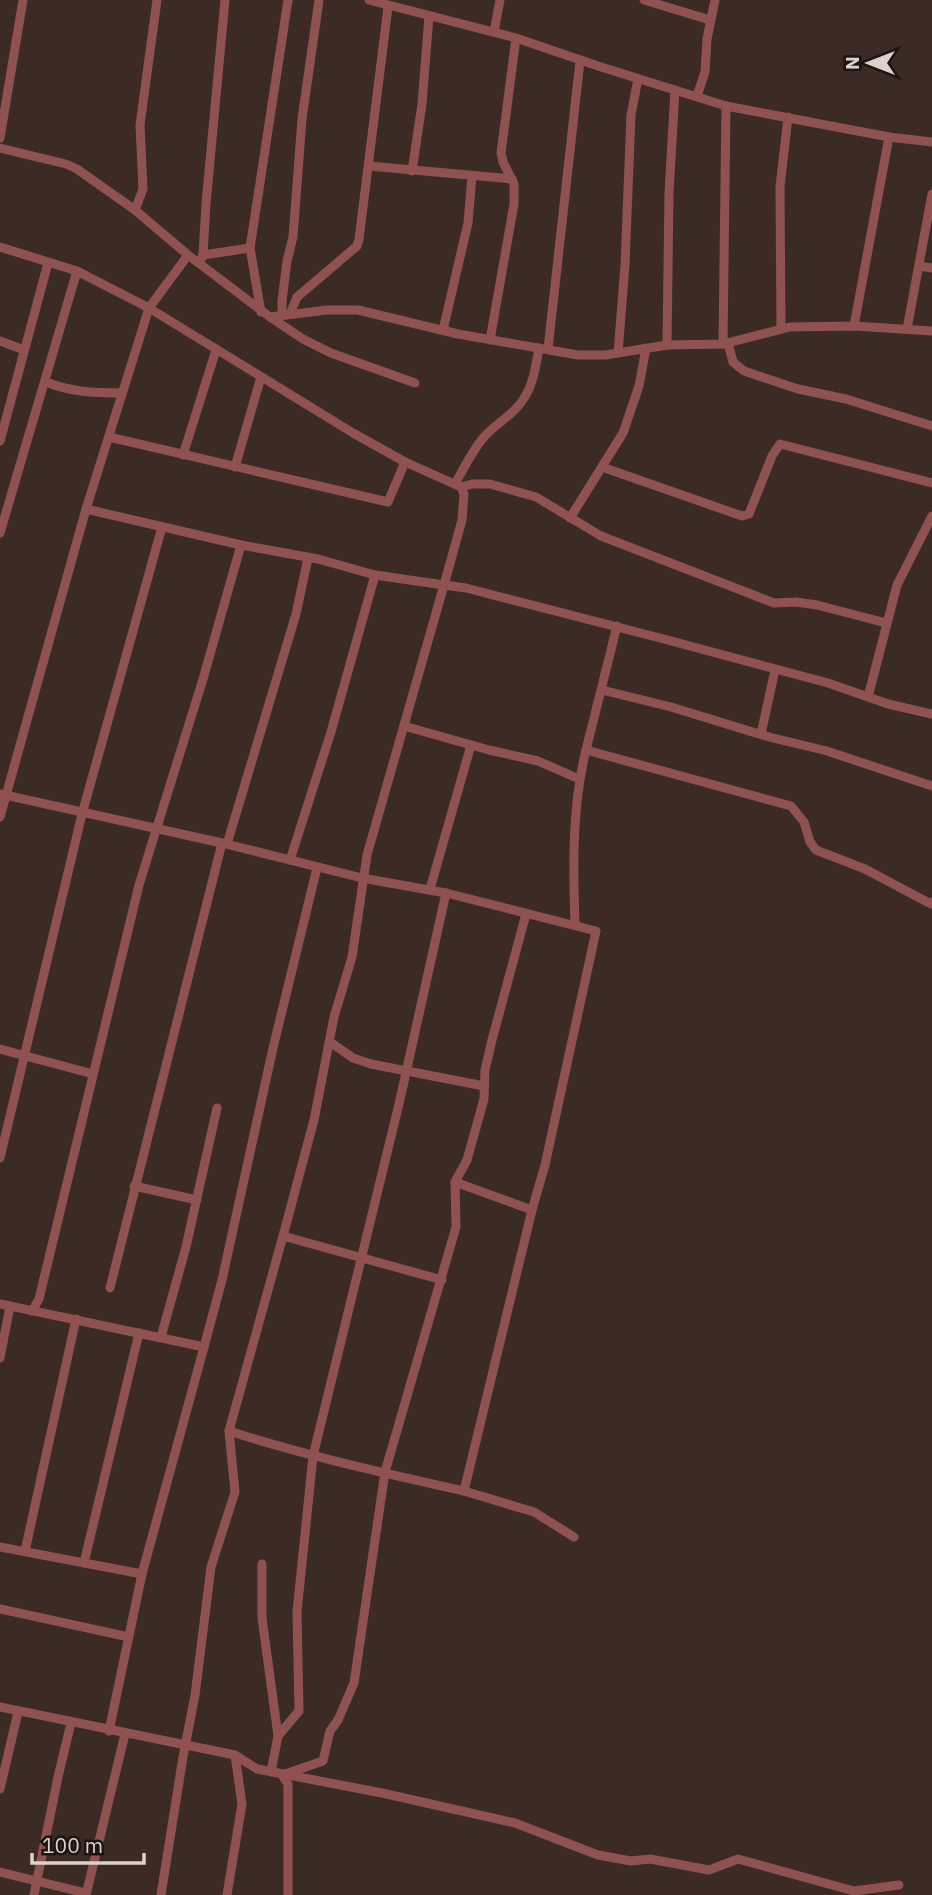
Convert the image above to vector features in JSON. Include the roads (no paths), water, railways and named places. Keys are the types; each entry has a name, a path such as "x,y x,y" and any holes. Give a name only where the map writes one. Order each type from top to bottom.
{"street":[{"path":"0,138 23,0"},
{"path":"135,210 143,189 140,125 157,0"},
{"path":"201,259 225,0"},
{"path":"261,312 250,248 288,0"},
{"path":"286,315 282,301 293,237 302,119 319,0"},
{"path":"369,0 516,38 580,61 726,106 889,137 932,142"},
{"path":"494,32 500,0"},
{"path":"644,0 710,20"},
{"path":"696,96 705,72 710,20 715,0"},
{"path":"286,315 297,297 356,246 369,166 388,7"},
{"path":"412,171 422,104 429,16"},
{"path":"490,340 514,204 514,184 501,153 516,38"},
{"path":"458,486 481,441 517,408 526,396 544,349 580,61"},
{"path":"618,353 625,265 631,115 638,79"},
{"path":"667,345 669,193 675,90"},
{"path":"726,106 726,344 733,362 744,371 778,384 846,399 932,426"},
{"path":"781,329 780,195 788,117"},
{"path":"854,326 889,137"},
{"path":"0,148 77,169 135,210 188,256 201,259 250,248"},
{"path":"369,166 512,179"},
{"path":"443,330 468,223 472,176"},
{"path":"907,329 932,194"},
{"path":"0,247 77,271 149,309 405,462 458,486 464,494 462,520 366,855 352,957 330,1042 314,1120 229,1431 235,1492 211,1567 195,1695 161,1895"},
{"path":"0,817 3,794 86,509 149,309 188,256"},
{"path":"201,259 261,312 331,353 415,383"},
{"path":"0,441 48,263"},
{"path":"919,267 932,268"},
{"path":"0,533 77,271"},
{"path":"270,317 340,309 358,310 490,340 578,355 618,353 667,345 726,344 781,329 807,326 932,331"},
{"path":"0,341 24,350"},
{"path":"570,518 623,433 639,386 646,348"},
{"path":"183,454 216,351"},
{"path":"235,467 261,377"},
{"path":"46,382 73,391 121,393"},
{"path":"109,437 388,502 405,462"},
{"path":"602,467 742,516 749,514 772,456 780,444 932,483"},
{"path":"458,486 491,484 536,496 601,536 774,603 817,605 886,623"},
{"path":"86,509 241,545 318,559 376,575 466,588 618,626 932,714"},
{"path":"868,697 897,585 932,516"},
{"path":"0,1157 82,814 163,527"},
{"path":"32,1311 39,1299 139,885 203,679 241,545"},
{"path":"110,1288 134,1186 224,844 296,614 308,558"},
{"path":"290,860 331,732 376,575"},
{"path":"575,924 573,875 579,779 618,626"},
{"path":"761,734 775,670"},
{"path":"602,690 827,751 932,786"},
{"path":"404,726 538,761 579,779"},
{"path":"430,889 471,745"},
{"path":"586,750 791,806 804,822 810,842 816,850 865,869 931,904 932,902"},
{"path":"3,794 317,868 430,889 596,931 545,1165 464,1491"},
{"path":"110,1731 142,1574 222,1280 273,1048 317,868"},
{"path":"278,1736 299,1711 297,1612 313,1456 406,1072 446,893"},
{"path":"282,1775 323,1761 330,1731 338,1720 354,1684 385,1472 456,1227 455,1182 467,1160 484,1099 495,1028 526,914"},
{"path":"330,1042 353,1058 406,1072 484,1086"},
{"path":"0,1049 93,1074"},
{"path":"161,1337 197,1200 217,1108"},
{"path":"455,1182 532,1210"},
{"path":"134,1186 197,1200"},
{"path":"283,1237 442,1280"},
{"path":"0,1304 204,1347"},
{"path":"0,1358 10,1307"},
{"path":"25,1551 76,1319"},
{"path":"84,1563 139,1333"},
{"path":"229,1431 313,1456 464,1491 534,1512 574,1537"},
{"path":"0,1547 142,1574"},
{"path":"262,1564 262,1618 278,1736 271,1772"},
{"path":"0,1609 129,1637"},
{"path":"0,1707 235,1755 257,1769 382,1793 515,1823 598,1855 631,1861 650,1859 709,1870 737,1859 854,1891 899,1885"},
{"path":"0,1788 18,1712"},
{"path":"34,1895 71,1723"},
{"path":"0,1872 86,1894 125,1734"},
{"path":"227,1895 242,1804 235,1755"},
{"path":"282,1775 288,1784 288,1895"}]}
